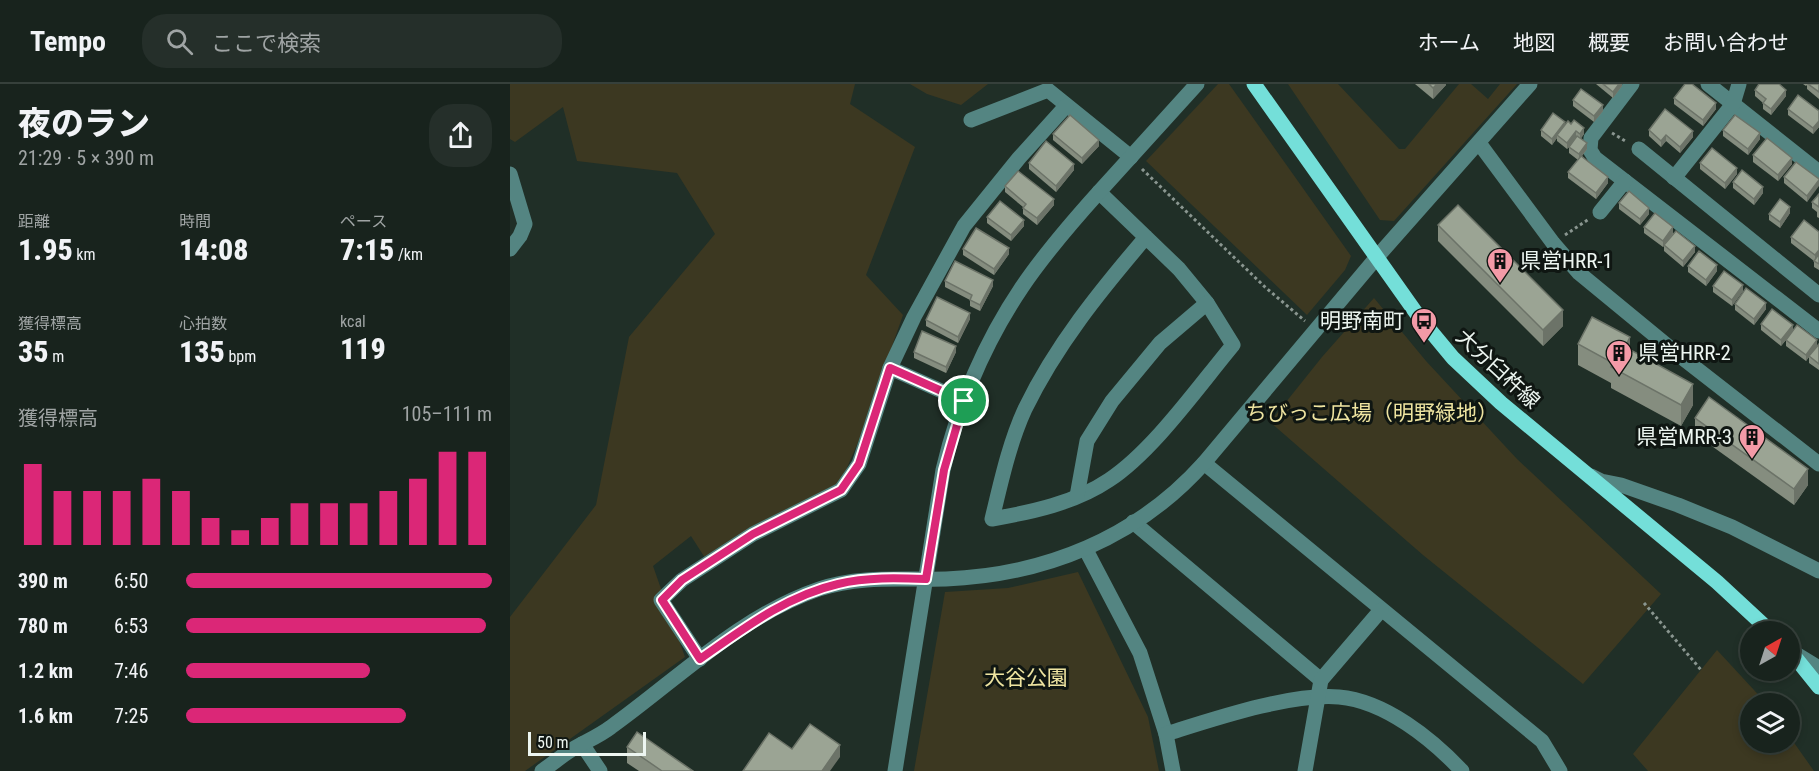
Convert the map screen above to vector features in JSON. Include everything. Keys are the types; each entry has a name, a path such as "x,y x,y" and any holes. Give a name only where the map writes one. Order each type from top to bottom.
{"main road":[{"name":"大分臼杵線","path":"1254,84 1419,317 1453,358 1501,403 1717,582 1759,621"},
{"path":"1800,663 1819,687"}],"street":[{"path":"895,771 944,470 964,401 989,345 1023,286 1064,232 1197,84"},
{"path":"542,771 610,728 700,659 776,608 820,589 861,580 971,577 999,573 1057,560 1086,550 1133,522 1178,490 1204,463 1377,257 1530,84"},
{"path":"1632,84 1591,138 1590,150 1595,158 1819,331"},
{"path":"1708,84 1819,172"},
{"path":"1674,178 1733,104 1739,84"},
{"path":"971,120 1048,90 1131,157"},
{"path":"700,659 662,600 682,580 753,534 841,490 859,464 890,368 914,316 964,226 1019,158 1066,106"},
{"path":"1479,143 1553,243 1587,280 1819,464"},
{"path":"1639,149 1819,295"},
{"path":"510,174 525,224 520,236 510,249"},
{"path":"1600,212 1624,181"},
{"path":"1099,192 1146,237 1179,269 1207,303 1233,345 1140,454 1109,480 1077,496 1033,512 992,519 1009,453 1024,411 1048,365 1075,325 1146,237"},
{"path":"1077,496 1087,441 1112,400 1160,343 1207,303"},
{"path":"890,368 964,401"},
{"path":"1204,463 1542,741 1560,771"},
{"path":"1585,473 1601,481 1621,485 1689,509 1732,527 1819,571"},
{"path":"1133,522 1321,680"},
{"path":"1086,550 1140,653 1166,734 1173,771"},
{"path":"1305,771 1321,680 1381,610"},
{"path":"1800,657 1819,668"},
{"path":"1166,734 1255,709 1317,696 1341,697 1362,701 1396,716 1443,751 1462,771"},
{"path":"582,744 600,771"}],"path":[{"path":"1601,126 1639,149"},
{"path":"1142,169 1265,287 1316,330"},
{"path":"1553,243 1600,212"},
{"path":"1644,603 1702,671"}],"green space":[{"path":"510,84 855,84 850,104 915,147 866,275 903,315 859,440 839,486 707,561 691,536 653,566 685,657 525,771 510,771 510,617 596,505 629,337 715,234 677,173 577,161 563,107 515,142 510,139"},
{"path":"910,84 988,84 961,105 927,94"},
{"path":"1218,84 1229,84 1351,256 1345,270 1307,315 1146,161"},
{"path":"1288,84 1338,84 1399,149 1405,149 1459,84 1471,84 1488,99 1500,84 1517,84 1394,221 1380,220"},
{"name":"ちびっこ広場（明野緑地）","path":"1374,298 1426,361 1517,459 1661,594 1583,684 1423,555 1270,422 1322,357"},
{"name":"大谷公園","path":"1078,572 1148,717 1159,771 914,771 945,592 1008,588"},
{"path":"1717,650 1740,675 1740,681 1746,681 1757,693 1740,693 1740,753 1800,753 1800,751 1814,771 1648,771 1633,754"}],"building":[{"path":"1603,84 1619,84 1613,92"},
{"path":"1685,84 1692,84 1716,103 1703,120 1674,98"},
{"path":"1759,84 1779,84 1786,90 1771,109 1763,103 1766,99 1755,90"},
{"path":"1808,84 1819,84 1819,92"},
{"path":"1581,89 1603,105 1594,116 1573,100"},
{"path":"1798,95 1819,111 1819,121 1813,128 1788,109"},
{"path":"1665,109 1693,131 1680,147 1666,135 1661,141 1649,130"},
{"path":"1553,113 1565,122 1552,139 1541,130"},
{"path":"1070,115 1099,140 1082,158 1053,134"},
{"path":"1735,115 1760,133 1748,149 1723,130"},
{"path":"1574,120 1584,128 1580,134 1576,131 1567,143 1557,135 1568,121 1571,124"},
{"path":"1577,136 1587,143 1579,154 1569,147"},
{"path":"1767,138 1792,158 1778,175 1753,155"},
{"path":"1046,141 1074,164 1056,186 1029,163"},
{"path":"1712,148 1737,168 1725,183 1700,163"},
{"path":"1581,156 1608,177 1596,193 1568,172"},
{"path":"1796,162 1819,179 1807,196 1784,177"},
{"path":"1742,170 1763,187 1754,199 1733,182"},
{"path":"1018,171 1054,199 1037,218 1023,208 1026,204 1005,186"},
{"path":"1629,191 1649,208 1640,219 1619,203"},
{"path":"1819,194 1819,207 1812,202"},
{"path":"1780,199 1790,207 1780,222 1769,214"},
{"path":"1000,201 1024,220 1011,235 987,217"},
{"path":"1458,205 1563,310 1543,330 1438,225"},
{"path":"1655,213 1673,227 1663,241 1644,227"},
{"path":"1804,220 1819,232 1819,250 1815,255 1791,237"},
{"path":"976,228 1009,248 994,269 963,249"},
{"path":"1676,231 1695,246 1683,261 1664,245"},
{"path":"1699,251 1717,265 1706,280 1688,266"},
{"path":"1819,254 1819,264 1814,261"},
{"path":"955,261 993,280 980,305 970,300 972,295 945,281"},
{"path":"1724,271 1743,285 1732,300 1713,286"},
{"path":"1746,288 1766,303 1754,319 1735,304"},
{"path":"937,297 970,313 958,337 926,320"},
{"path":"1772,309 1793,325 1781,340 1761,324"},
{"path":"1592,317 1630,337 1625,347 1693,384 1681,405 1611,367 1613,363 1578,344"},
{"path":"1797,325 1817,340 1806,355 1786,340"},
{"path":"922,331 956,346 946,367 914,352"},
{"path":"1819,344 1819,364 1809,356"},
{"path":"1709,397 1808,469 1794,489 1695,418"},
{"path":"810,724 840,745 822,771 743,771 769,733 792,749"},
{"path":"637,732 693,771 662,771 627,747"}],"place":[{"name":"県営HRR-1","path":"1500,284"},
{"name":"明野南町","path":"1424,344"},
{"name":"県営HRR-2","path":"1619,376"},
{"name":"県営MRR-3","path":"1752,460"}],"route":[{"path":"890,368 964,401 947,453 926,579 861,580 820,589 776,608 700,659 662,600 682,580 753,534 841,490 859,464 890,368"}]}
